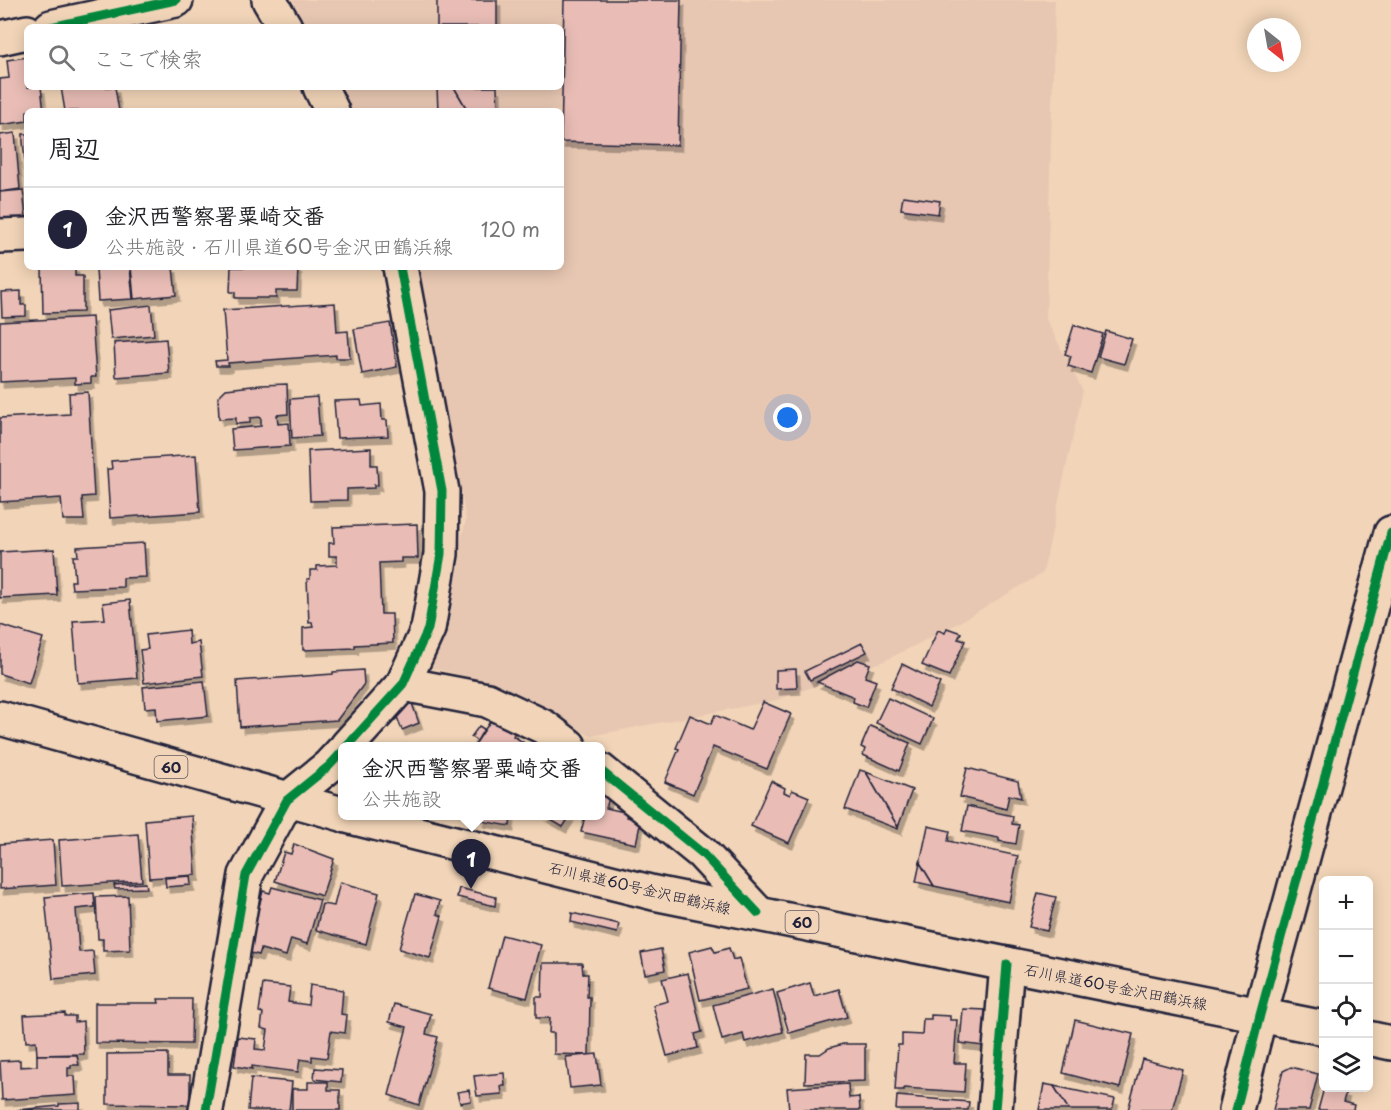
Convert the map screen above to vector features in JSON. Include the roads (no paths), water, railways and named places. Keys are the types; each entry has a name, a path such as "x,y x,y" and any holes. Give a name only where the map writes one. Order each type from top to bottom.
{"street":[{"path":"65,24 177,0"},
{"path":"269,0 283,24"},
{"path":"0,38 24,33"},
{"path":"322,90 330,108"},
{"path":"0,236 24,236"},
{"path":"352,742 404,684 428,629 441,554 442,490 401,270"},
{"path":"1236,1110 1391,533"},
{"path":"404,684 487,700 544,727 563,742"},
{"name":"60","path":"0,718 338,813"},
{"path":"207,1110 246,875 287,800 338,756"},
{"path":"605,774 702,853 758,913"},
{"name":"石川県道60号金沢田鶴浜線","path":"363,820 654,893 1319,1027"},
{"path":"995,1110 1007,964"},
{"path":"1373,1039 1391,1043"}],"place":[{"name":"金沢西警察署粟崎交番","path":"471,889"}]}
